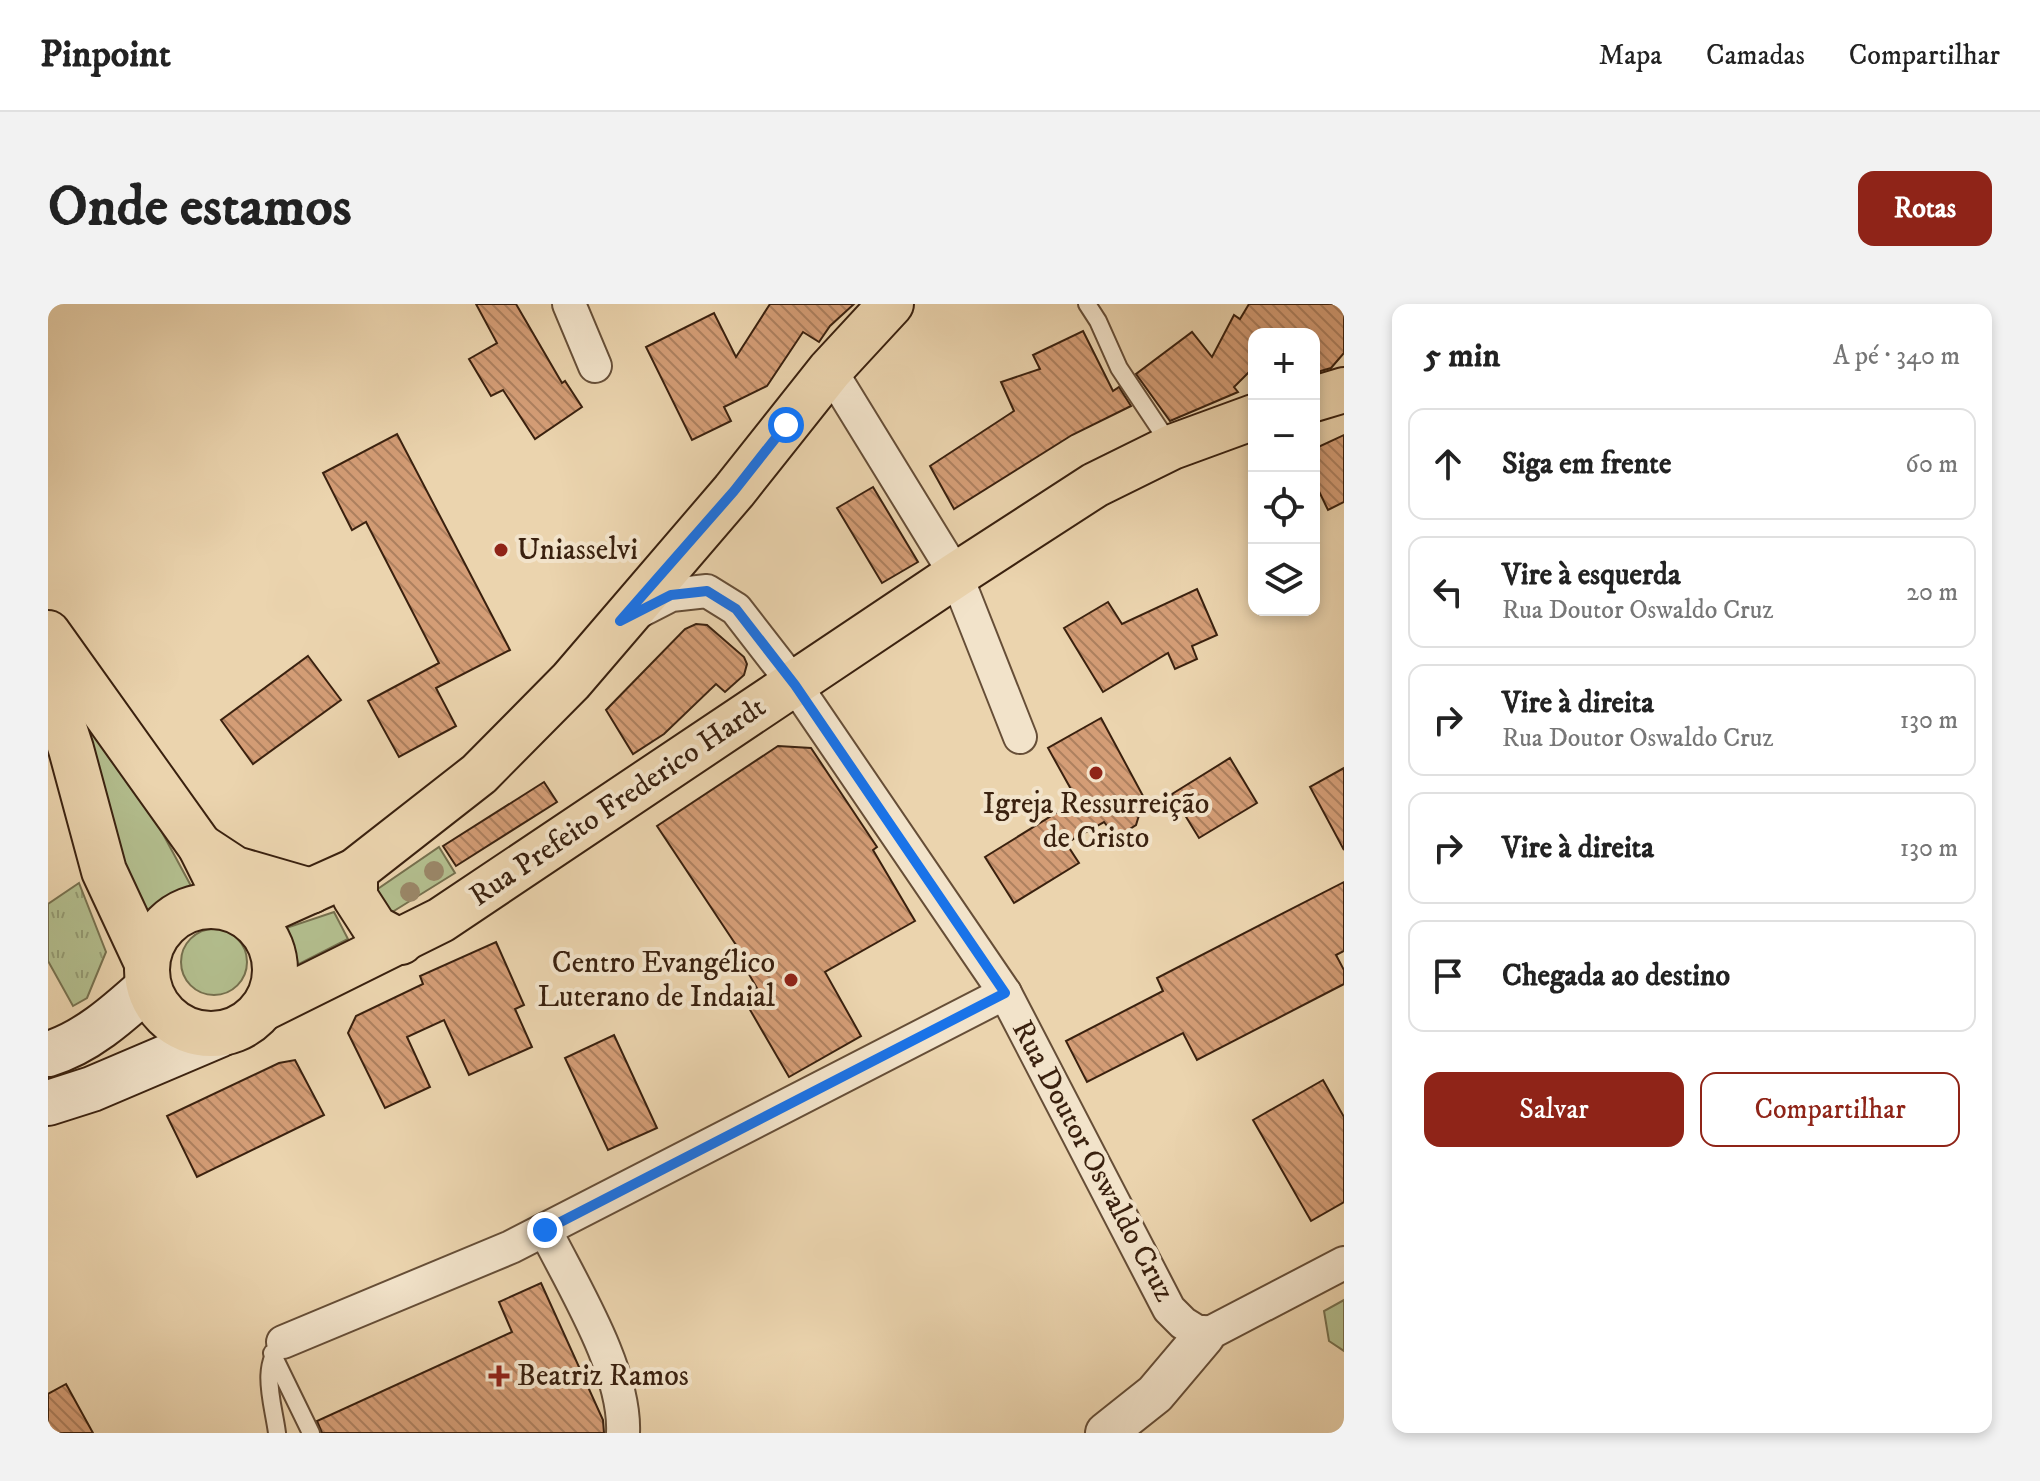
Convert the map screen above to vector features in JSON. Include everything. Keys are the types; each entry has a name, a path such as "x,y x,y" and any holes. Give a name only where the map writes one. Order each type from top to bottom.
{"main road":[{"path":"48,1054 62,1050 95,1030 147,974 156,935 176,915 203,906 240,913 311,891 355,871 479,774 571,681 734,491 830,370 891,304"},
{"path":"1320,397 1344,390"},
{"name":"Rua Prefeito Frederico Hardt","path":"264,1008 441,920 1095,485 1172,447 1248,419"},
{"path":"48,633 200,846 240,913 264,932 273,950 276,970 273,990 264,1008 244,1026 92,1089 48,1103"},
{"path":"48,678 104,871 158,1008 174,1024 196,1033 219,1035"},
{"path":"200,846 235,869 311,891"},
{"path":"355,871 355,897 375,928 401,942"}],"street":[{"path":"569,304 595,366"},
{"path":"830,370 956,575 1020,737"},
{"name":"Rua Doutor Oswaldo Cruz","path":"620,621 671,595 707,591 736,609 795,685 1005,993 1169,1309 1183,1323 1204,1336"},
{"path":"278,1347 511,1247 1005,993"},
{"path":"545,1230 610,1366 624,1415 623,1433"},
{"path":"1106,1433 1155,1394 1204,1336 1344,1263"}],"lane":[{"path":"1087,304 1119,368 1172,447"},
{"path":"277,1433 268,1368 278,1347"},
{"path":"278,1347 311,1433"}],"green space":[{"path":"84,707 124,762 197,897 171,908 149,927 126,882 69,710"},
{"path":"439,847 455,873 381,919 366,897"},
{"path":"79,883 106,952 87,998 73,1006 48,961 48,904"},
{"path":"334,912 348,939 297,965 283,929"},
{"path":"207,929 221,929 233,934 242,943 247,962 245,975 238,986 221,995 207,995 195,990 186,981 181,969 181,955 186,943 195,934"},
{"path":"1344,1300 1344,1351 1329,1341 1324,1311"}],"building":[{"path":"476,304 516,304 562,383 565,381 582,407 535,439 503,390 491,396 469,359 497,343"},
{"path":"770,304 854,304 830,326 819,342 803,332 767,386 724,407 731,421 692,440 646,347 714,313 736,357"},
{"path":"1249,304 1344,304 1344,353 1331,368 1320,371 1320,328 1248,328 1248,373 1234,387 1238,392 1170,421 1136,374 1192,332 1212,357 1234,315 1240,319"},
{"path":"1083,331 1113,391 1119,387 1131,406 1072,435 954,509 930,466 1014,411 1001,382 1040,369 1033,355"},
{"path":"397,434 510,650 436,688 456,726 399,757 368,701 439,663 366,522 352,530 323,473"},
{"path":"1344,435 1344,502 1328,510 1320,493 1320,446"},
{"path":"873,487 918,562 882,583 837,508"},
{"path":"1197,589 1217,635 1192,646 1197,659 1175,669 1168,653 1103,692 1064,628 1108,602 1122,624"},
{"path":"696,624 707,625 744,657 747,664 744,675 725,692 716,684 664,734 633,754 606,710 685,629"},
{"path":"308,656 341,700 253,764 221,720"},
{"path":"1101,718 1149,807 1140,812 1136,825 1125,832 1111,831 1104,822 1066,843 1079,863 1014,903 985,857 1077,800 1048,748"},
{"path":"778,746 811,748 877,847 873,850 915,921 825,972 861,1036 789,1077 742,996 757,988 740,959 744,957 657,826"},
{"path":"1230,758 1257,803 1199,838 1172,794"},
{"path":"1344,768 1344,850 1310,787"},
{"path":"544,782 557,802 456,866 443,846"},
{"path":"1344,882 1344,951 1336,955 1344,970 1344,984 1197,1060 1183,1033 1087,1082 1066,1041 1163,991 1157,978"},
{"path":"496,942 524,1005 515,1009 532,1047 469,1075 444,1020 407,1037 430,1087 385,1108 348,1033 356,1016 423,984 420,976"},
{"path":"614,1035 657,1128 608,1150 565,1058"},
{"path":"295,1060 324,1115 197,1177 167,1116 279,1063"},
{"path":"1323,1080 1344,1117 1344,1202 1311,1221 1253,1120"},
{"name":"Beatriz Ramos","path":"541,1283 603,1420 604,1433 322,1433 317,1421 512,1332 499,1302"},
{"path":"66,1384 93,1433 48,1433 48,1394"}],"place":[{"name":"Uniasselvi","path":"501,550"},
{"name":"Igreja Ressurreição de Cristo","path":"1096,773"},
{"name":"Centro Evangélico Luterano de Indaial","path":"791,980"},
{"name":"Beatriz Ramos","path":"499,1376"}],"route":[{"path":"545,1230 1005,993 795,685 736,609 707,591 671,595 620,621 734,491 786,425"}]}
